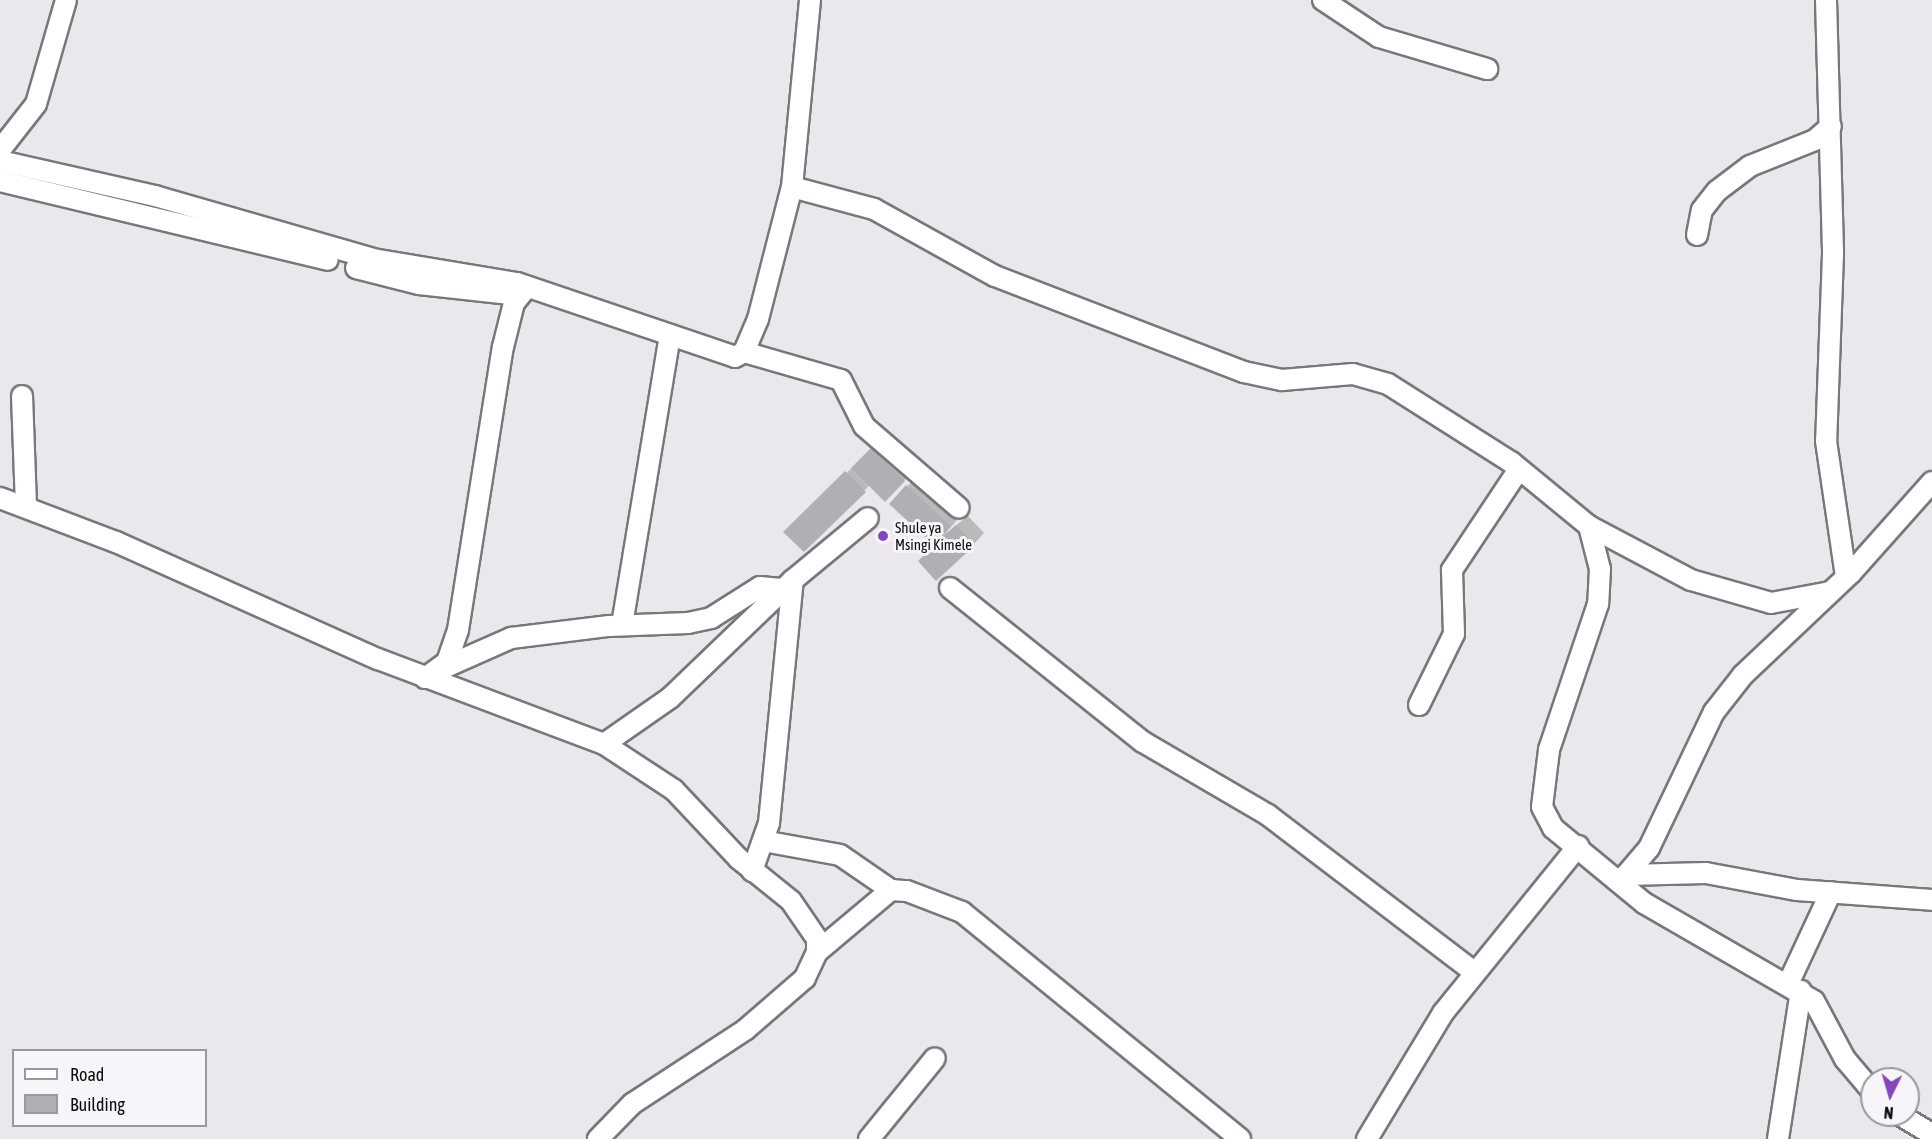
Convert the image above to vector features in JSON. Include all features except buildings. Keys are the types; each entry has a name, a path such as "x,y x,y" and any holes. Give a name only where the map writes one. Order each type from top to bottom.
{"street":[{"path":"0,150 36,104 66,0"},
{"path":"744,352 771,275 792,188 810,0"},
{"path":"1323,0 1379,37 1487,69"},
{"path":"1826,0 1833,254 1826,441 1846,577"},
{"path":"1697,235 1702,210 1717,191 1750,166 1815,140 1831,126"},
{"path":"0,161 155,196 373,259 523,290 670,335 728,356 744,352 841,380 864,426 959,508"},
{"path":"0,181 419,284 523,290"},
{"path":"792,188 874,209 995,276 1244,372 1282,380 1353,374 1388,384 1519,469 1589,526 1728,594 1771,603 1830,592"},
{"path":"433,673 452,651 468,584 494,398 523,290"},
{"path":"622,625 670,335"},
{"path":"22,396 9,505 433,673 604,744 674,790 753,870 780,890 811,926 817,952"},
{"path":"1419,705 1454,634 1452,570 1519,469"},
{"path":"1623,878 1649,848 1714,712 1763,652 1846,577 1931,488"},
{"path":"604,744 670,698 788,584 867,518"},
{"path":"1589,526 1600,569 1598,604 1542,780 1542,807 1553,828 1623,878 1644,903 1795,987 1814,1001 1845,1059 1860,1077"},
{"path":"433,673 511,638 622,625 700,621 760,587 788,584"},
{"path":"753,870 769,823 788,584"},
{"path":"950,588 1143,742 1268,815 1474,972"},
{"path":"763,841 840,855 891,890 927,897 978,924 1240,1139"},
{"path":"1367,1139 1409,1062 1474,972 1578,846"},
{"path":"1623,878 1707,873 1831,892 1932,900"},
{"path":"598,1139 632,1104 783,1000 805,978 817,952 891,890"},
{"path":"1778,1139 1795,987 1831,892"},
{"path":"869,1139 935,1058"}],"place":[{"name":"Shule ya Msingi Kimele","path":"883,536"}]}
